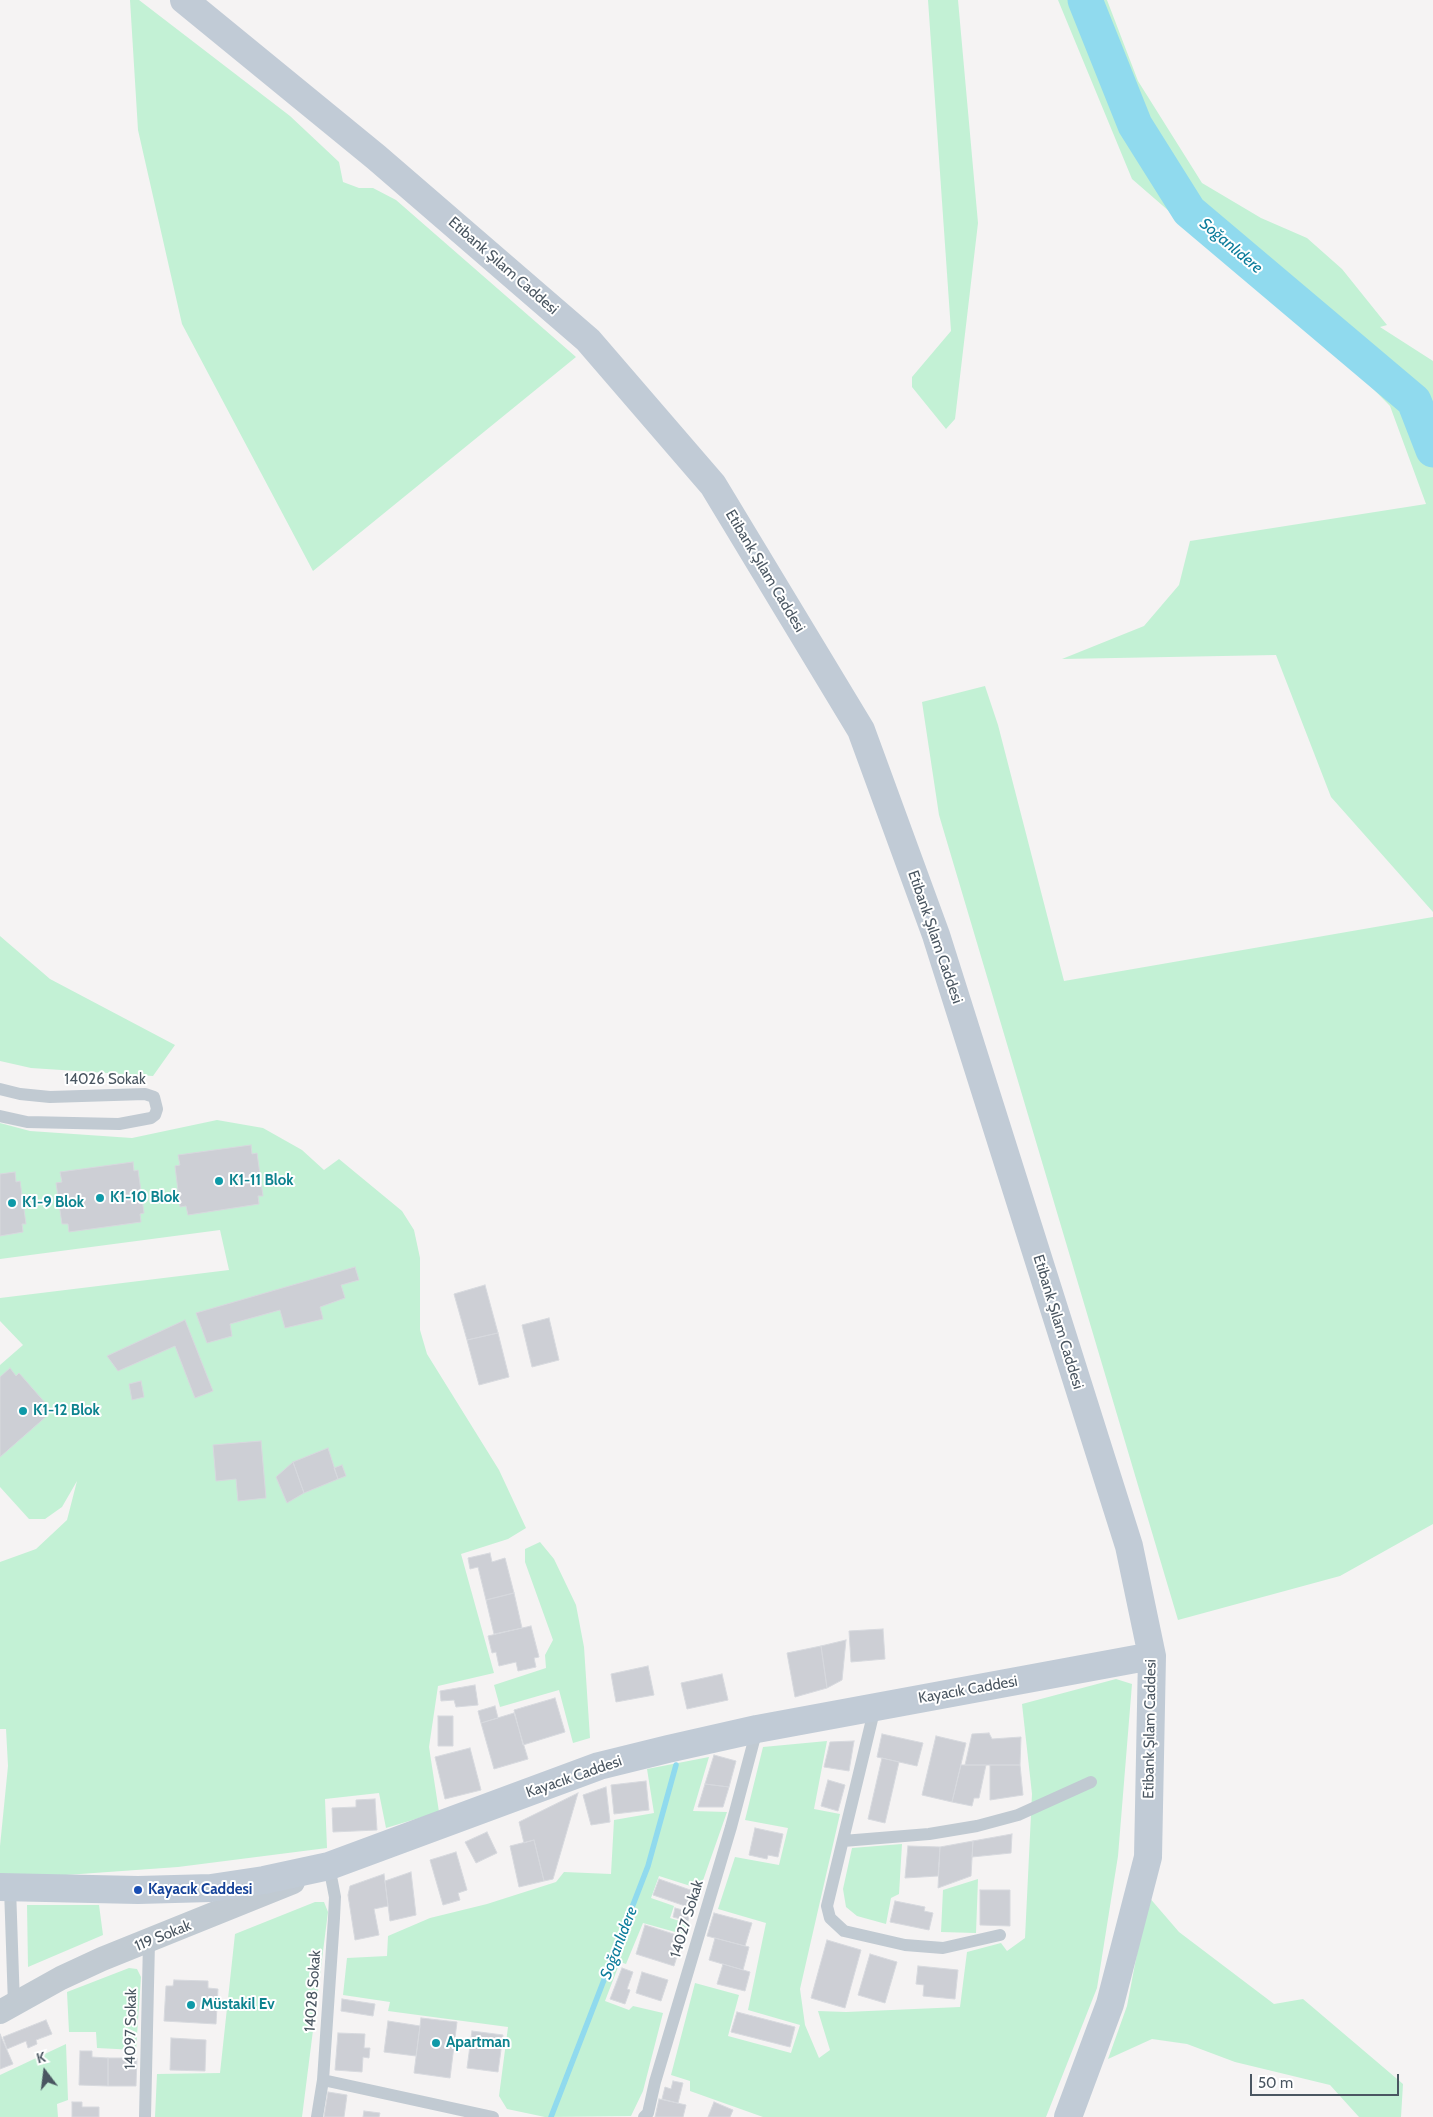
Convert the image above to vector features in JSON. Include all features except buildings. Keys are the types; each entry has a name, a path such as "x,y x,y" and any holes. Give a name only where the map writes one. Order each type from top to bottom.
{"street":[{"name":"Etibank Şılam Caddesi","path":"184,0 376,157 588,340 712,484 861,730 936,935 1126,1537 1152,1656 1148,1857 1110,2004 1068,2117"},
{"name":"Kayacık Caddesi","path":"5,1888 138,1890 211,1888 329,1866 599,1766 757,1729 1152,1656"},
{"name":"119 Sokak","path":"7,2008 61,1978 102,1959 149,1942 329,1866"}],"lane":[{"name":"14026 Sokak","path":"0,1089 20,1094 50,1097 145,1094 154,1097 157,1109 155,1115 151,1118 119,1124 26,1122 0,1116"},
{"path":"874,1707 844,1841 827,1906 830,1918 844,1931 905,1945 942,1948 1000,1935"},
{"name":"14027 Sokak","path":"644,2117 648,2113 655,2082 721,1863 757,1729"},
{"path":"844,1841 929,1834 977,1826 1018,1815 1091,1782"},
{"name":"14028 Sokak","path":"317,2117 323,2080 335,1898 329,1866"},
{"path":"5,1888 7,2008"},
{"name":"14097 Sokak","path":"145,2117 149,1942"},
{"path":"323,2080 494,2117"}],"green space":[{"path":"130,0 139,0 290,116 339,162 343,182 359,188 373,188 396,200 576,357 313,571 182,324 138,130"},
{"path":"928,0 958,0 978,223 955,419 946,429 912,387 912,377 951,331"},
{"path":"1058,0 1107,0 1138,81 1202,183 1261,218 1307,238 1342,269 1387,325 1380,327 1433,361 1433,912 1331,797 1276,655 1062,659 1144,626 1179,585 1190,541 1426,504 1390,406 1328,343 1321,343 1132,179"},
{"path":"985,686 998,725 1064,981 1433,917 1433,1524 1340,1576 1178,1620 939,815 922,702"},
{"path":"0,936 50,979 175,1045 153,1076 31,1068 0,1061"},
{"path":"217,1120 263,1128 302,1150 324,1170 339,1159 402,1211 414,1230 420,1258 420,1330 427,1354 499,1470 526,1528 508,1539 461,1554 494,1673 438,1686 429,1747 439,1812 386,1828 379,1793 325,1799 327,1848 178,1867 38,1877 0,1875 0,1846 8,1766 6,1729 0,1729 0,1562 36,1549 67,1520 77,1481 62,1507 45,1519 29,1519 0,1487 0,1365 23,1345 0,1321 0,1298 229,1270 220,1230 0,1259 0,1123 30,1131 132,1138"},
{"path":"540,1542 554,1559 576,1605 584,1647 590,1738 573,1743 559,1690 500,1707 494,1685 546,1668 545,1655 553,1640 525,1562 525,1549"},
{"path":"1116,1679 1132,1684 1118,1856 1097,1988 1046,2117 763,2117 690,2091 690,2081 671,2075 695,1983 739,1995 728,2036 791,2053 800,2025 748,2010 766,1923 718,1909 735,1857 779,1865 788,1828 745,1820 763,1747 827,1741 814,1809 840,1814 800,1989 805,2025 819,2058 830,2050 818,2011 846,2012 960,2007 967,1952 1001,1943 1007,1951 1025,1938 1032,1794 1022,1704"},
{"path":"709,1757 693,1811 727,1812 700,1889 659,1876 651,1898 674,1906 670,1918 689,1924 686,1935 643,1923 626,1964 620,1962 605,2001 629,2010 633,2006 663,2013 643,2091 631,2116 545,2117 507,2109 499,2096 508,2027 388,2011 390,2002 343,1995 347,1958 387,1956 388,1936 430,1918 487,1904 556,1882 564,1872 611,1874 614,1820 654,1813 647,1769"},
{"path":"902,1844 899,1894 891,1898 886,1924 857,1916 846,1907 843,1889 852,1848"},
{"path":"978,1879 976,1933 941,1932 943,1890"},
{"path":"1148,1896 1179,1932 1274,2004 1303,1999 1403,2084 1401,2117 1359,2117 1330,2085 1235,2062 1187,2044 1152,2039 1108,2059 1127,2006"},
{"path":"315,1902 324,1902 328,1912 302,2117 155,2117 157,2074 220,2073 235,1934"},
{"path":"27,1905 99,1905 103,1935 28,1967"},
{"path":"129,1968 137,1969 141,1977 136,2050 97,2048 96,2032 69,2032 67,1992"},
{"path":"66,2044 68,2100 57,2104 58,2117 0,2117 0,2075"}],"waterway":[{"name":"Soğanlıdere","path":"1085,0 1135,125 1189,211 1414,401 1433,450"},
{"name":"Soğanlıdere","path":"551,2117 648,1866 676,1765"}],"place":[{"name":"K1-11 Blok","path":"219,1181"},
{"name":"K1-10 Blok","path":"100,1198"},
{"name":"K1-9 Blok","path":"12,1203"},
{"name":"K1-12 Blok","path":"23,1411"},
{"name":"Kayacık Caddesi","path":"138,1890"},
{"name":"Müstakil Ev","path":"191,2005"},
{"name":"Apartman","path":"436,2043"}]}
